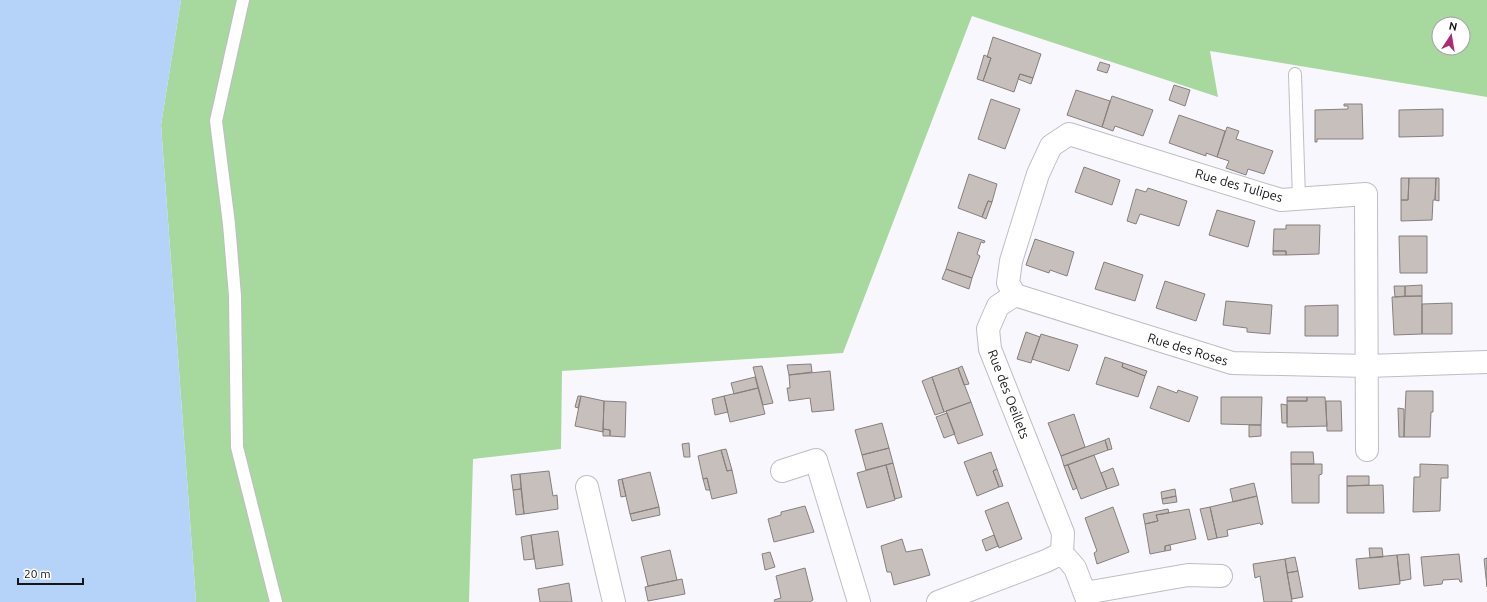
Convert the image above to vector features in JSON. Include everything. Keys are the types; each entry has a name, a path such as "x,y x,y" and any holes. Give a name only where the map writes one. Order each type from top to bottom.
{"street":[{"name":"Rue des Tulipes","path":"1015,295 1008,283 1010,261 1038,174 1051,146 1069,134 1281,200 1366,194 1367,366"},
{"name":"Rue des Roses","path":"1015,295 1232,363 1367,366 1478,363"},
{"name":"Rue des Oeillets","path":"1015,295 998,306 988,329 990,349 1063,533 1062,553"},
{"path":"1367,366 1367,450"},
{"path":"782,471 816,460 859,602"},
{"path":"587,487 614,602"},
{"path":"938,602 1046,562 1062,553 1075,568 1086,598 1188,575 1221,576"}],"lane":[{"path":"243,0 216,121 229,224 235,296 237,448 276,602"},
{"path":"1295,74 1299,199"}],"green space":[{"path":"181,0 1487,0 1487,97 1210,51 1218,97 972,16 843,353 562,371 561,449 473,459 469,602 196,602 161,125"}],"water":[{"path":"0,0 181,0 161,125 196,602 0,602"}],"building":[{"path":"993,37 1041,54 1033,78 1020,74 1014,92 983,81 991,58 987,57"},
{"path":"984,55 991,58 983,81 977,79"},
{"path":"1100,62 1110,65 1107,73 1097,70"},
{"path":"1020,74 1033,78 1031,84 1018,79"},
{"path":"1174,85 1190,90 1185,106 1169,100"},
{"path":"1076,90 1110,101 1102,127 1067,115"},
{"path":"1112,96 1153,110 1143,136 1115,126 1113,131 1102,127"},
{"path":"991,99 1020,109 1005,149 978,139"},
{"path":"1344,104 1362,104 1363,139 1317,139 1317,142 1315,142 1315,110 1348,109 1348,106 1344,106"},
{"path":"1443,109 1443,136 1399,137 1399,110"},
{"path":"1179,115 1225,131 1217,157 1206,153 1206,156 1169,143"},
{"path":"1227,127 1239,131 1236,139 1273,151 1264,174 1248,169 1246,175 1226,168 1229,161 1217,157"},
{"path":"1084,167 1120,180 1112,205 1075,192"},
{"path":"969,174 997,184 992,202 988,201 982,217 958,208"},
{"path":"1401,178 1409,178 1408,200 1401,200"},
{"path":"1409,178 1436,178 1432,220 1401,221 1401,200 1408,200"},
{"path":"1436,178 1439,178 1439,201 1435,200"},
{"path":"1148,188 1187,201 1179,226 1140,214 1136,224 1127,221 1136,189 1146,192"},
{"path":"988,201 992,202 986,219 982,217"},
{"path":"1217,210 1255,221 1248,247 1209,235"},
{"path":"1286,225 1320,225 1319,254 1286,255 1286,251 1273,251 1274,229 1286,229"},
{"path":"958,232 985,241 984,243 981,242 977,254 980,256 972,278 946,269"},
{"path":"1399,236 1427,236 1427,273 1400,273"},
{"path":"1035,239 1074,252 1067,276 1050,270 1049,273 1026,265"},
{"path":"1273,251 1286,251 1286,255 1273,255"},
{"path":"1104,262 1143,275 1135,301 1095,289"},
{"path":"946,269 972,278 969,289 942,279"},
{"path":"1165,281 1205,294 1196,321 1156,308"},
{"path":"1422,285 1422,296 1405,296 1405,286"},
{"path":"1394,286 1405,286 1405,296 1395,297"},
{"path":"1422,296 1422,334 1394,335 1392,297"},
{"path":"1226,301 1272,305 1270,334 1247,332 1247,328 1223,325"},
{"path":"1452,303 1452,334 1422,334 1422,304"},
{"path":"1338,305 1338,336 1305,336 1305,306"},
{"path":"1026,332 1040,337 1031,363 1017,359"},
{"path":"1041,334 1078,345 1069,371 1032,359"},
{"path":"1105,357 1123,363 1122,367 1145,376 1138,397 1096,384"},
{"path":"1123,363 1147,371 1145,376 1122,367"},
{"path":"811,364 812,372 789,375 787,365"},
{"path":"762,366 773,403 763,405 753,367"},
{"path":"962,366 969,384 964,385 958,368"},
{"path":"958,368 971,402 944,412 932,377"},
{"path":"830,371 834,410 812,412 810,398 789,401 787,388 790,388 789,375"},
{"path":"755,377 758,388 734,394 731,383"},
{"path":"932,377 944,412 935,415 922,381"},
{"path":"1158,386 1177,393 1178,390 1198,397 1189,422 1150,408"},
{"path":"758,388 765,414 730,422 724,396"},
{"path":"1406,391 1433,391 1433,412 1431,412 1430,437 1404,437"},
{"path":"578,396 581,396 578,408 575,407"},
{"path":"581,396 604,401 603,432 575,426"},
{"path":"724,396 728,412 715,415 712,399"},
{"path":"1221,397 1262,397 1261,425 1221,424"},
{"path":"1287,397 1307,397 1307,401 1287,401"},
{"path":"1307,397 1325,397 1327,426 1287,427 1287,401 1307,401"},
{"path":"604,401 626,402 625,437 610,436 610,430 603,429"},
{"path":"1326,401 1341,401 1342,431 1327,431"},
{"path":"971,402 983,435 958,444 946,411"},
{"path":"1281,404 1287,405 1287,423 1282,423"},
{"path":"1398,408 1404,409 1404,437 1399,437"},
{"path":"947,413 955,434 944,438 936,417"},
{"path":"1074,414 1085,447 1061,456 1048,423"},
{"path":"882,423 889,448 862,455 855,430"},
{"path":"1249,425 1261,425 1261,436 1249,437"},
{"path":"603,429 610,430 610,436 603,436"},
{"path":"1109,438 1112,449 1108,450 1105,440"},
{"path":"1105,440 1108,450 1064,466 1061,456"},
{"path":"689,443 690,457 684,457 682,444"},
{"path":"889,448 893,463 866,470 862,455"},
{"path":"726,449 732,470 727,471 721,450"},
{"path":"721,450 727,471 732,470 737,493 712,499 707,478 703,479 698,456"},
{"path":"991,452 997,469 993,471 999,487 977,496 964,462"},
{"path":"1291,452 1313,452 1314,464 1291,464"},
{"path":"1094,455 1107,489 1081,499 1068,465"},
{"path":"893,463 902,497 895,499 886,465"},
{"path":"1291,464 1322,464 1322,474 1319,475 1319,503 1292,503"},
{"path":"1420,464 1448,465 1448,478 1441,478 1440,511 1413,512 1414,477 1420,477"},
{"path":"886,465 895,500 867,508 857,473"},
{"path":"1068,465 1077,488 1073,490 1064,466"},
{"path":"1113,468 1119,485 1107,489 1101,473"},
{"path":"997,469 1003,486 999,487 993,471"},
{"path":"549,471 553,496 557,495 558,509 524,514 520,474"},
{"path":"650,472 659,507 630,514 622,479"},
{"path":"520,474 521,489 513,490 511,475"},
{"path":"1347,476 1369,476 1369,485 1347,486"},
{"path":"707,478 710,490 706,490 703,479"},
{"path":"622,479 626,496 621,497 618,480"},
{"path":"1254,483 1257,496 1233,502 1230,489"},
{"path":"1383,485 1384,513 1347,513 1347,486"},
{"path":"521,489 524,514 516,515 513,490"},
{"path":"1175,489 1176,496 1162,499 1161,492"},
{"path":"1176,496 1177,502 1163,504 1162,499"},
{"path":"1257,496 1263,524 1261,525 1260,523 1227,530 1228,536 1217,538 1210,507"},
{"path":"1008,502 1022,539 999,548 985,511"},
{"path":"805,506 814,532 774,542 768,519 781,515 781,512"},
{"path":"659,507 660,515 632,521 630,514"},
{"path":"1113,507 1129,552 1097,564 1094,553 1097,551 1085,518"},
{"path":"1210,507 1217,538 1208,540 1200,509"},
{"path":"1168,509 1169,513 1156,515 1158,521 1145,524 1143,514"},
{"path":"1189,509 1196,539 1165,546 1165,551 1150,554 1145,524 1158,521 1156,515"},
{"path":"558,531 563,565 536,569 531,535"},
{"path":"531,535 534,559 524,560 521,537"},
{"path":"994,535 998,546 986,551 982,540"},
{"path":"902,539 906,552 922,549 930,575 894,585 891,572 887,572 881,546"},
{"path":"1170,545 1171,550 1165,551 1165,546"},
{"path":"1369,548 1382,548 1383,557 1370,558"},
{"path":"670,550 677,580 648,586 641,557"},
{"path":"770,552 775,567 765,570 762,554"},
{"path":"1409,554 1411,579 1400,581 1397,555"},
{"path":"1459,554 1462,582 1460,582 1459,579 1443,580 1442,584 1424,586 1421,557"},
{"path":"1397,555 1400,584 1359,589 1356,559"},
{"path":"1295,557 1298,571 1287,573 1285,559"},
{"path":"1487,558 1487,587 1484,559"},
{"path":"1285,559 1292,602 1264,602 1260,576 1255,578 1253,564"},
{"path":"805,568 813,600 810,602 775,602 774,600 781,598 776,576"},
{"path":"1298,571 1303,597 1292,599 1287,573"},
{"path":"682,579 685,594 648,601 645,587"},
{"path":"569,583 572,602 540,602 538,589"}]}
